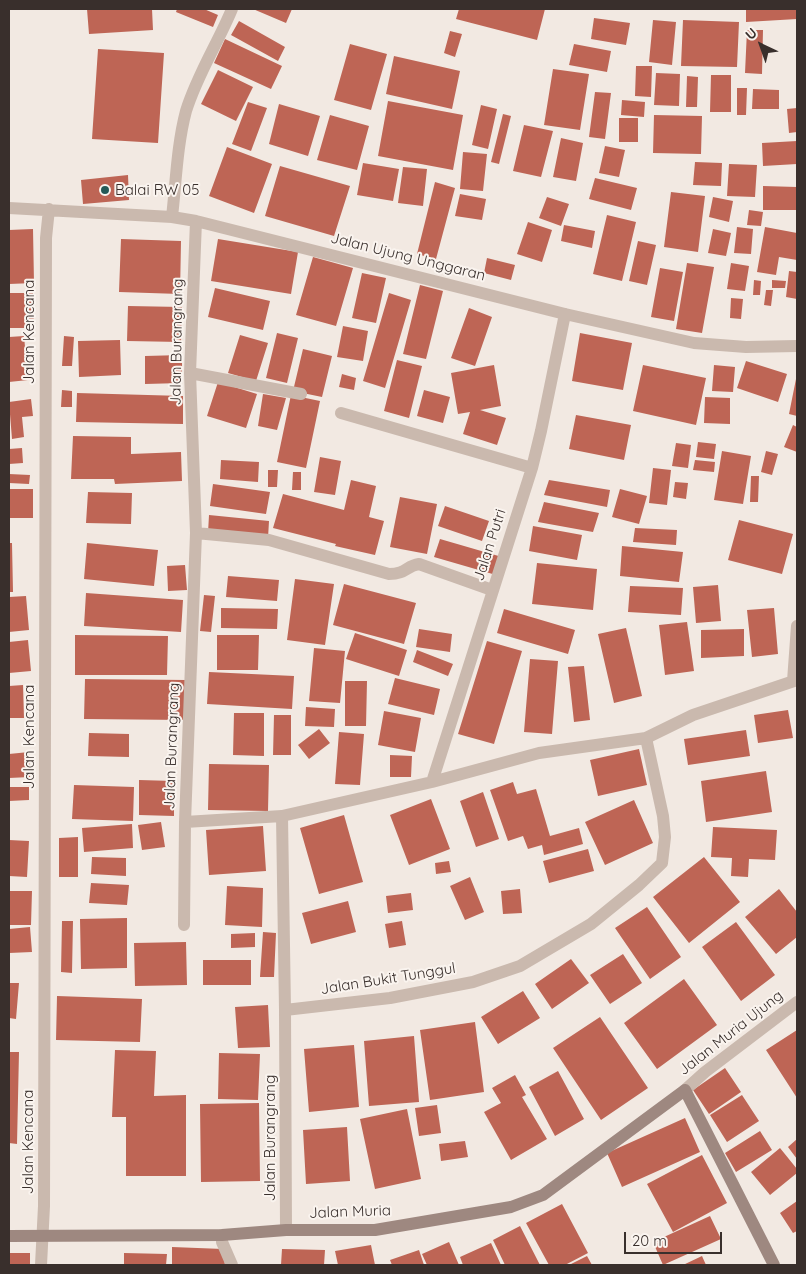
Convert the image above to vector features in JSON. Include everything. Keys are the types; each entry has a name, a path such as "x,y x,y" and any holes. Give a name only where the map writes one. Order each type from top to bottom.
{"street":[{"path":"172,217 186,110 232,9"},
{"name":"Jalan Ujung Unggaran","path":"9,208 172,217 196,221 565,314 694,343 746,347 797,346"},
{"name":"Jalan Kencana","path":"41,1265 44,1206 46,238 49,209"},
{"name":"Jalan Burangrang","path":"196,221 190,373 196,533 185,822 282,816 286,1010 286,1230"},
{"name":"Jalan Putri","path":"432,782 532,468 565,314"},
{"path":"190,373 301,394"},
{"path":"341,413 532,468"},
{"path":"196,533 269,540 390,574 401,573 419,564 492,590"},
{"path":"282,816 432,782 539,753 646,738 694,715 795,680 797,626"},
{"name":"Jalan Bukit Tunggul","path":"286,1010 390,998 473,982 520,966 591,924 639,885 662,863 665,837 664,823 646,738"},
{"path":"184,925 185,822"},
{"name":"Jalan Muria Ujung","path":"685,1090 705,1072 797,1002"},
{"path":"685,1090 774,1265"},
{"name":"Jalan Muria","path":"9,1236 222,1235 286,1230 374,1230 511,1207 543,1195 685,1090"},
{"path":"222,1235 222,1242 232,1265"}],"building":[{"path":"87,9 152,9 153,30 89,34"},
{"path":"177,9 204,9 218,15 213,27 176,12"},
{"path":"253,9 292,9 286,23"},
{"path":"459,9 545,9 537,40 456,19"},
{"path":"746,9 797,9 797,19 746,22"},
{"path":"594,18 630,23 626,45 591,39"},
{"path":"653,20 676,22 672,65 649,62"},
{"path":"683,20 739,22 737,67 681,66"},
{"path":"239,21 285,47 278,61 231,35"},
{"path":"747,30 763,30 762,74 745,73"},
{"path":"450,31 462,34 455,57 444,53"},
{"path":"225,39 282,66 271,89 214,63"},
{"path":"350,44 387,54 371,110 334,100"},
{"path":"574,44 611,51 607,72 569,65"},
{"path":"98,49 164,53 158,143 92,139"},
{"path":"394,56 460,71 452,109 386,94"},
{"path":"636,66 652,66 651,97 635,96"},
{"path":"553,69 589,74 580,130 544,125"},
{"path":"218,70 253,87 236,121 201,104"},
{"path":"656,73 680,74 679,106 654,105"},
{"path":"711,75 731,75 731,112 710,112"},
{"path":"687,76 698,77 697,107 686,107"},
{"path":"737,88 747,88 746,115 737,115"},
{"path":"753,89 779,90 779,109 752,109"},
{"path":"595,92 611,93 605,139 589,137"},
{"path":"622,100 645,102 644,117 621,115"},
{"path":"388,101 463,115 453,170 378,156"},
{"path":"248,102 267,108 251,151 232,144"},
{"path":"279,104 320,116 308,156 269,144"},
{"path":"481,105 497,109 488,149 472,145"},
{"path":"797,108 797,132 789,133 787,109"},
{"path":"503,114 511,116 499,164 491,162"},
{"path":"330,115 369,126 357,170 317,160"},
{"path":"654,115 702,116 701,154 653,153"},
{"path":"619,118 638,118 638,142 619,142"},
{"path":"524,125 553,131 541,177 513,171"},
{"path":"561,138 583,143 576,181 553,177"},
{"path":"797,141 797,164 763,166 762,143"},
{"path":"605,146 625,150 619,177 599,173"},
{"path":"227,147 272,164 254,213 209,196"},
{"path":"463,152 487,154 483,191 460,189"},
{"path":"695,162 722,163 721,186 693,185"},
{"path":"363,163 399,169 393,201 357,195"},
{"path":"729,164 757,165 755,197 727,196"},
{"path":"280,166 350,186 334,236 265,216"},
{"path":"403,167 427,169 423,206 398,203"},
{"name":"Balai RW 05","path":"128,175 129,200 83,204 81,180"},
{"path":"595,178 637,188 631,210 589,199"},
{"path":"435,182 455,188 436,259 417,254"},
{"path":"763,186 797,187 797,210 763,210"},
{"path":"671,192 705,196 698,252 664,247"},
{"path":"460,194 486,199 482,220 455,216"},
{"path":"547,197 569,204 561,226 539,218"},
{"path":"713,197 733,201 729,222 709,217"},
{"path":"749,210 763,212 761,226 747,225"},
{"path":"607,215 636,222 622,281 593,274"},
{"path":"528,222 552,230 542,262 517,254"},
{"path":"564,225 595,231 592,248 561,241"},
{"path":"737,227 753,229 751,254 734,253"},
{"path":"765,227 797,233 797,260 779,257 776,275 757,272"},
{"path":"33,229 34,283 9,284 9,230"},
{"path":"713,229 731,233 726,256 708,253"},
{"path":"121,239 181,241 180,294 119,292"},
{"path":"218,239 298,252 291,294 211,281"},
{"path":"638,241 656,245 647,285 629,281"},
{"path":"313,257 353,268 336,326 296,315"},
{"path":"487,258 515,265 511,280 484,273"},
{"path":"687,263 714,267 702,333 676,329"},
{"path":"731,263 749,266 745,291 727,289"},
{"path":"660,268 683,272 674,321 651,317"},
{"path":"789,271 797,272 797,299 786,297"},
{"path":"362,273 386,278 376,323 352,318"},
{"path":"754,280 761,281 760,295 753,295"},
{"path":"772,280 786,281 785,288 772,288"},
{"path":"420,285 443,291 426,359 403,354"},
{"path":"215,288 270,301 263,330 208,317"},
{"path":"766,290 773,290 771,306 764,305"},
{"path":"9,293 33,293 34,328 9,328"},
{"path":"389,293 411,300 385,388 363,381"},
{"path":"731,298 743,299 741,319 730,318"},
{"path":"128,306 182,307 181,342 127,341"},
{"path":"469,308 492,317 475,366 451,358"},
{"path":"343,326 368,331 363,361 337,357"},
{"path":"277,333 298,338 287,383 266,378"},
{"path":"580,333 632,343 623,390 572,381"},
{"path":"240,335 268,343 256,381 228,373"},
{"path":"24,336 28,380 9,382 9,337"},
{"path":"64,336 74,337 72,366 62,366"},
{"path":"120,340 121,375 79,377 78,341"},
{"path":"303,349 332,356 322,397 293,391"},
{"path":"182,355 182,383 145,384 145,356"},
{"path":"397,360 422,366 409,418 384,411"},
{"path":"746,361 787,374 778,402 737,388"},
{"path":"494,365 501,406 480,410 506,418 497,445 463,434 470,412 458,414 451,373"},
{"path":"643,365 706,378 696,425 633,411"},
{"path":"714,365 735,367 733,392 712,391"},
{"path":"342,374 356,378 354,390 339,387"},
{"path":"797,379 797,416 789,414"},
{"path":"218,382 257,394 246,428 207,416"},
{"path":"62,390 72,391 72,407 61,407"},
{"path":"424,390 450,397 443,423 417,416"},
{"path":"77,393 183,396 183,424 76,422"},
{"path":"263,394 286,398 277,430 258,426"},
{"path":"291,395 320,401 306,468 277,462"},
{"path":"705,397 730,398 730,424 704,423"},
{"path":"31,399 33,416 22,417 24,437 12,439 9,402"},
{"path":"576,415 631,425 624,460 569,449"},
{"path":"793,425 797,427 797,452 784,447"},
{"path":"73,436 131,437 131,454 181,452 182,481 115,484 114,479 71,479"},
{"path":"698,442 716,444 714,459 696,457"},
{"path":"676,443 691,445 688,468 672,466"},
{"path":"22,448 23,463 9,464 9,449"},
{"path":"722,451 751,456 743,504 714,500"},
{"path":"766,451 778,454 772,475 761,472"},
{"path":"320,457 341,461 335,495 314,492"},
{"path":"221,460 259,462 258,482 220,479"},
{"path":"695,460 715,462 714,472 693,470"},
{"path":"653,468 671,470 667,505 649,503"},
{"path":"268,470 278,470 277,487 268,487"},
{"path":"293,472 301,472 301,490 292,490"},
{"path":"9,474 30,475 29,484 9,483"},
{"path":"751,476 759,476 758,502 750,502"},
{"path":"351,480 376,486 369,517 384,521 375,555 335,546 336,544 273,528 283,494 344,510"},
{"path":"549,480 610,490 607,507 544,495"},
{"path":"675,482 688,483 686,499 673,497"},
{"path":"213,484 270,492 266,514 210,506"},
{"path":"9,489 33,489 33,518 9,518"},
{"path":"620,489 647,496 639,524 612,517"},
{"path":"88,492 132,493 131,524 86,523"},
{"path":"400,497 437,504 427,554 390,547"},
{"path":"544,502 599,513 593,532 538,522"},
{"path":"445,506 489,521 482,541 438,526"},
{"path":"209,515 269,521 268,538 208,533"},
{"path":"739,520 793,534 782,574 728,560"},
{"path":"533,526 582,535 577,560 529,551"},
{"path":"635,528 677,530 676,545 633,542"},
{"path":"440,539 502,557 496,575 434,557"},
{"path":"9,543 12,543 13,592 9,592"},
{"path":"87,543 158,550 154,586 84,579"},
{"path":"622,546 683,552 679,582 620,576"},
{"path":"537,563 597,569 593,610 532,604"},
{"path":"185,565 187,590 168,591 167,566"},
{"path":"228,576 279,580 277,601 226,597"},
{"path":"295,579 334,584 325,645 287,640"},
{"path":"344,584 416,603 404,644 333,625"},
{"path":"718,585 721,621 696,623 693,587"},
{"path":"630,586 683,588 681,615 628,612"},
{"path":"86,593 183,600 181,632 84,626"},
{"path":"204,595 215,596 211,632 200,631"},
{"path":"26,596 29,630 9,632 9,597"},
{"path":"221,608 278,609 277,629 221,628"},
{"path":"774,608 778,654 752,657 747,610"},
{"path":"504,609 575,630 568,654 497,633"},
{"path":"687,622 694,671 665,675 659,625"},
{"path":"626,628 642,696 614,703 598,634"},
{"path":"419,629 452,634 450,652 416,647"},
{"path":"744,629 744,656 701,658 701,630"},
{"path":"355,633 407,650 399,676 346,659"},
{"path":"75,635 168,636 167,675 75,675"},
{"path":"217,635 259,635 258,670 217,670"},
{"path":"28,640 31,671 9,673 9,642"},
{"path":"487,641 522,651 494,744 458,734"},
{"path":"314,648 345,651 340,703 309,701"},
{"path":"417,650 453,664 448,676 413,662"},
{"path":"530,659 558,661 552,734 524,732"},
{"path":"584,666 590,720 574,722 568,667"},
{"path":"209,672 294,676 292,709 207,704"},
{"path":"395,678 440,689 434,715 388,704"},
{"path":"85,679 186,680 185,720 84,719"},
{"path":"345,681 367,681 366,726 345,726"},
{"path":"23,685 24,718 9,718 9,686"},
{"path":"306,707 335,709 334,727 305,726"},
{"path":"788,710 793,738 758,743 754,715"},
{"path":"384,711 421,718 415,752 378,745"},
{"path":"234,713 264,713 264,756 233,755"},
{"path":"274,715 291,715 291,755 273,755"},
{"path":"319,729 330,743 309,759 298,745"},
{"path":"746,730 750,756 688,765 684,739"},
{"path":"339,732 364,734 360,785 335,784"},
{"path":"89,733 129,734 129,757 88,756"},
{"path":"639,749 647,785 598,796 590,760"},
{"path":"29,752 30,777 9,778 9,754"},
{"path":"390,755 412,756 411,777 390,777"},
{"path":"209,764 269,765 268,811 208,810"},
{"path":"766,771 772,812 706,822 701,781"},
{"path":"139,780 174,781 174,816 139,815"},
{"path":"513,782 517,794 536,789 550,836 579,828 583,844 544,855 542,845 528,849 523,836 508,841 490,790"},
{"path":"74,785 134,787 133,821 72,819"},
{"path":"9,787 29,787 29,800 9,801"},
{"path":"483,792 499,839 476,847 460,801"},
{"path":"431,799 450,849 409,865 390,815"},
{"path":"634,800 653,843 605,865 585,822"},
{"path":"344,815 363,882 319,894 300,828"},
{"path":"161,822 165,847 142,850 138,825"},
{"path":"132,824 133,848 84,852 82,828"},
{"path":"263,826 266,871 209,875 206,830"},
{"path":"713,827 777,830 775,860 749,859 748,877 731,876 732,858 711,857"},
{"path":"78,837 78,877 59,877 59,838"},
{"path":"9,840 29,841 27,877 9,876"},
{"path":"588,849 594,871 549,883 543,861"},
{"path":"92,857 126,858 126,876 91,874"},
{"path":"704,857 740,902 689,943 653,897"},
{"path":"449,861 451,872 436,874 435,863"},
{"path":"470,877 484,912 465,920 450,886"},
{"path":"91,883 129,885 127,905 89,903"},
{"path":"227,886 263,888 262,927 225,925"},
{"path":"520,889 522,913 503,914 501,891"},
{"path":"779,889 797,912 797,937 776,954 745,917"},
{"path":"9,891 32,891 31,925 9,925"},
{"path":"411,893 413,910 388,913 386,896"},
{"path":"348,901 356,932 311,944 302,913"},
{"path":"647,907 681,957 650,979 615,928"},
{"path":"127,918 127,968 81,969 80,919"},
{"path":"62,921 73,921 72,973 61,972"},
{"path":"402,921 406,945 389,948 385,924"},
{"path":"736,922 775,975 741,1001 702,947"},
{"path":"30,927 32,952 9,953 9,929"},
{"path":"263,932 276,933 274,977 260,977"},
{"path":"255,933 255,947 231,948 231,934"},
{"path":"186,942 187,985 135,986 134,943"},
{"path":"623,954 642,983 610,1004 590,975"},
{"path":"571,959 589,983 552,1009 535,984"},
{"path":"203,960 251,960 251,985 203,985"},
{"path":"684,979 717,1025 657,1069 624,1023"},
{"path":"9,983 19,983 16,1019 9,1018"},
{"path":"523,991 540,1018 498,1044 481,1017"},
{"path":"57,996 142,999 140,1042 56,1040"},
{"path":"268,1005 270,1047 238,1048 235,1007"},
{"path":"600,1017 648,1088 601,1120 553,1048"},
{"path":"475,1022 484,1092 430,1100 420,1030"},
{"path":"797,1030 797,1098 766,1050"},
{"path":"414,1036 419,1102 369,1106 364,1041"},
{"path":"354,1045 359,1107 309,1112 304,1049"},
{"path":"115,1050 156,1051 154,1096 186,1095 186,1176 126,1176 126,1117 112,1117"},
{"path":"9,1052 19,1052 17,1144 9,1143"},
{"path":"219,1053 260,1054 258,1100 218,1099"},
{"path":"725,1068 741,1092 709,1114 693,1090"},
{"path":"558,1071 584,1119 555,1136 529,1087"},
{"path":"515,1075 526,1095 522,1097 547,1139 511,1160 484,1112 501,1103 492,1088"},
{"path":"742,1095 759,1121 727,1142 710,1115"},
{"path":"259,1103 260,1181 201,1182 200,1104"},
{"path":"437,1105 441,1133 419,1136 415,1108"},
{"path":"407,1109 421,1179 375,1189 360,1119"},
{"path":"685,1118 700,1152 622,1187 607,1153"},
{"path":"347,1127 350,1181 306,1184 303,1130"},
{"path":"760,1131 772,1150 736,1172 725,1153"},
{"path":"797,1139 797,1159 788,1147"},
{"path":"465,1141 468,1157 441,1161 439,1144"},
{"path":"780,1148 797,1169 797,1173 770,1195 751,1172"},
{"path":"702,1155 727,1203 673,1232 647,1184"},
{"path":"797,1201 797,1231 793,1233 780,1213"},
{"path":"562,1204 588,1253 565,1265 549,1265 526,1223"},
{"path":"710,1216 721,1239 663,1265 653,1242"},
{"path":"520,1226 540,1265 505,1265 493,1240"},
{"path":"449,1242 459,1265 427,1265 422,1254"},
{"path":"491,1243 501,1265 463,1265 460,1257"},
{"path":"371,1245 375,1265 338,1265 335,1251"},
{"path":"172,1247 223,1249 225,1265 172,1265"},
{"path":"282,1249 325,1250 324,1265 281,1265"},
{"path":"419,1250 424,1265 392,1265 390,1260"},
{"path":"9,1253 30,1253 30,1265 9,1265"},
{"path":"124,1253 167,1254 166,1265 124,1265"},
{"path":"587,1256 592,1265 569,1265"},
{"path":"702,1256 706,1265 683,1265"}],"place":[{"name":"Balai RW 05","path":"105,190"}]}
